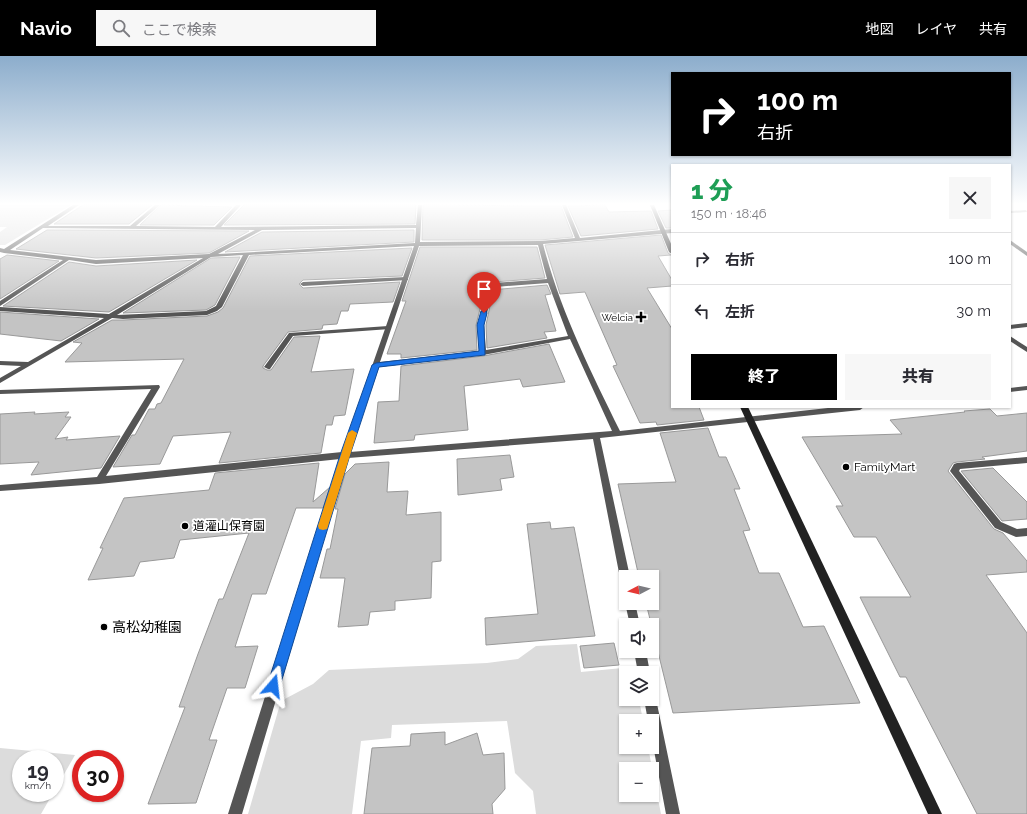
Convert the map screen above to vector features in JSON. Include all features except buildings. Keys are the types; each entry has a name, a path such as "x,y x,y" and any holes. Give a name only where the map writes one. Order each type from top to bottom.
{"street":[{"path":"2,251 20,240"},
{"path":"0,381 211,255 240,240"},
{"path":"235,814 345,455 406,279 417,240"},
{"path":"2,251 96,262 417,244 540,243 565,240"},
{"path":"666,240 671,250"},
{"path":"540,243 550,281 572,337 617,433"},
{"path":"1011,243 1027,254"},
{"path":"0,309 111,316 207,313 216,310 219,307 247,253"},
{"path":"0,304 69,258"},
{"path":"304,284 406,279"},
{"path":"483,353 481,325 487,301 486,288 494,284 550,281"},
{"path":"1011,327 1027,325"},
{"path":"268,367 291,334 388,328"},
{"path":"376,365 483,353 572,337"},
{"path":"1011,339 1027,350"},
{"path":"0,364 29,364"},
{"path":"0,392 156,387 99,481"},
{"path":"1011,390 1027,388"},
{"path":"744,408 935,814"},
{"path":"0,488 99,481 345,455 596,436 852,408"},
{"path":"596,436 623,570"},
{"path":"1027,460 957,466 954,471 998,525 1016,533 1027,532"},
{"path":"651,706 673,814"}],"shaded area":[{"path":"0,240 13,240 5,245 0,245"},
{"path":"577,644 581,672 619,668 619,706 640,706 642,714 619,714 619,754 649,754 651,762 619,762 619,802 659,802 661,814 536,814 533,791 515,773 507,721 392,725 391,738 361,741 352,814 248,814 281,701 313,684 329,670 487,663 518,659 536,646"},
{"path":"0,748 21,750 12,750 12,802 48,802 41,814 0,814"},
{"path":"64,754 72,755 72,760 64,774"}],"slow traffic":[{"path":"323,526 352,433"}],"place":[{"name":"Welcia","path":"641,317"},
{"name":"FamilyMart","path":"846,467"},
{"name":"道灌山保育園","path":"185,526"},
{"name":"高松幼稚園","path":"104,627"}],"route":[{"path":"273,686 345,455 376,365 483,353 481,325 484,313"}]}
